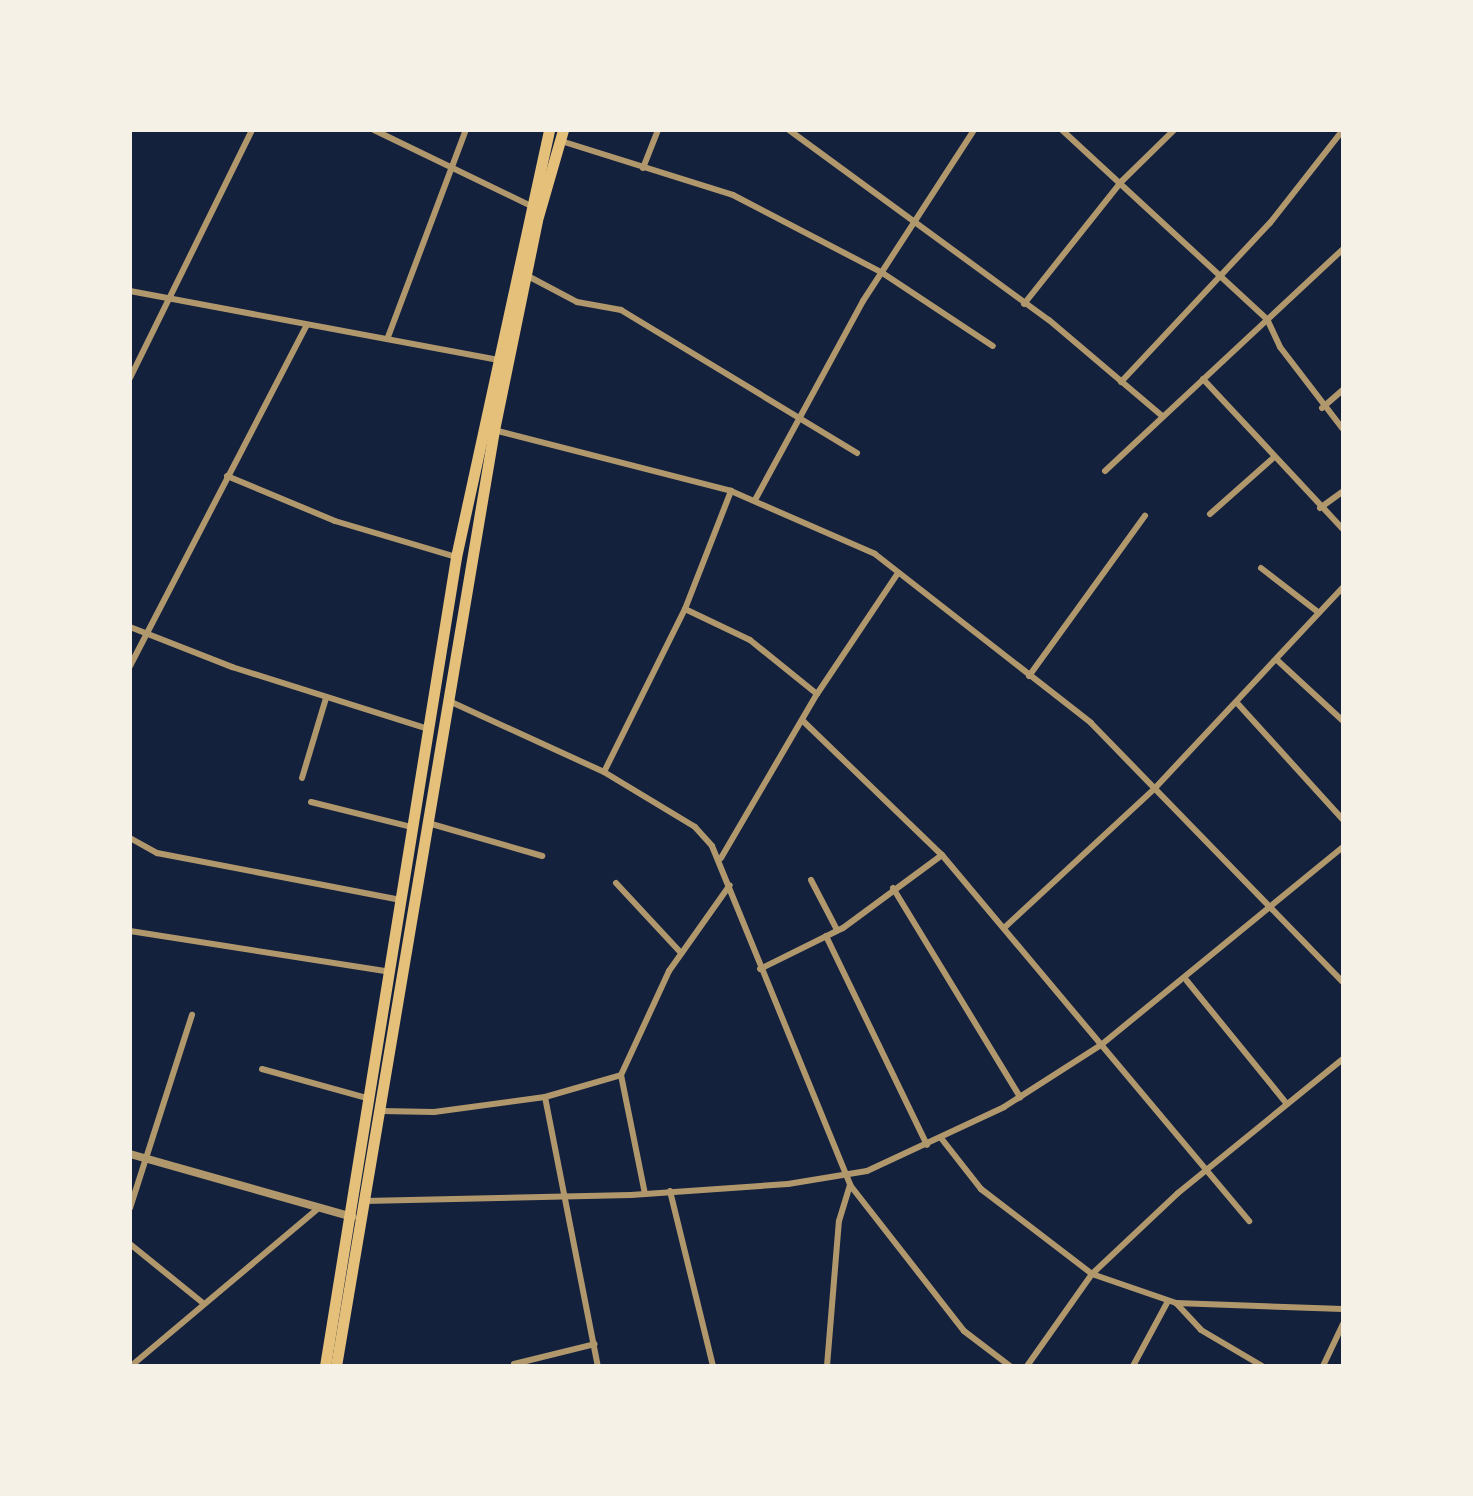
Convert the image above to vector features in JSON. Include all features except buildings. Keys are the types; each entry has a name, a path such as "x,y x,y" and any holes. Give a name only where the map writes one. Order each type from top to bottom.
{"highway":[{"path":"362,1200 385,971 426,728 472,475 529,205 549,130"},
{"path":"325,1366 381,1111 448,700 490,479 494,430 525,274 561,136"},
{"path":"472,475 490,479"},
{"path":"336,1366 358,1218"}],"street":[{"path":"130,378 252,130"},
{"path":"374,130 529,205"},
{"path":"388,337 466,130"},
{"path":"643,168 658,130"},
{"path":"788,130 913,218 1162,416"},
{"path":"755,500 796,418 881,272 974,130"},
{"path":"1062,130 1267,318 1322,408 1343,429"},
{"path":"1024,304 1122,182 1174,130"},
{"path":"1121,382 1221,276 1343,130"},
{"path":"561,136 643,168 733,195 881,272 993,346"},
{"path":"1106,471 1343,249"},
{"path":"525,274 576,302 621,310 857,453"},
{"path":"130,292 496,359"},
{"path":"130,666 307,325"},
{"path":"1203,379 1272,459 1343,530"},
{"path":"1322,408 1343,390"},
{"path":"494,430 731,490 818,525 898,573 1092,724 1343,982"},
{"path":"1210,514 1272,459"},
{"path":"227,476 335,520 456,557"},
{"path":"604,772 685,609 731,490"},
{"path":"1320,508 1343,491"},
{"path":"1030,676 1145,516"},
{"path":"1261,568 1319,613"},
{"path":"721,858 817,694 898,573"},
{"path":"1004,928 1156,788 1343,587"},
{"path":"685,609 750,640 817,694"},
{"path":"130,627 426,728"},
{"path":"1277,660 1343,721"},
{"path":"302,778 326,697"},
{"path":"448,700 604,772 695,827 721,858 760,970 850,1174 839,1221 826,1366"},
{"path":"1238,704 1343,820"},
{"path":"802,720 942,856 1102,1046 1203,1174 1249,1221"},
{"path":"311,802 411,827"},
{"path":"427,822 542,856"},
{"path":"130,838 157,853 396,900"},
{"path":"362,1200 564,1199 850,1174 941,1138 1020,1097 1102,1046 1187,981 1343,847"},
{"path":"760,970 837,930 942,856"},
{"path":"811,880 837,930"},
{"path":"616,883 680,952"},
{"path":"645,1194 621,1075 680,952 730,885"},
{"path":"893,888 1020,1097"},
{"path":"130,930 385,971"},
{"path":"826,936 927,1145"},
{"path":"1187,981 1286,1103"},
{"path":"130,1208 192,1016"},
{"path":"1027,1366 1092,1274 1203,1174 1343,1059"},
{"path":"262,1069 372,1099"},
{"path":"381,1111 434,1112 544,1096 621,1075"},
{"path":"544,1096 598,1366"},
{"path":"941,1138 981,1188 1092,1274 1172,1302 1343,1309"},
{"path":"130,1154 316,1210 358,1218"},
{"path":"850,1184 964,1331 1010,1366"},
{"path":"670,1192 712,1366"},
{"path":"131,1366 316,1210"},
{"path":"130,1244 204,1304"},
{"path":"1133,1366 1172,1302"},
{"path":"1172,1302 1201,1330 1262,1366"},
{"path":"1324,1366 1343,1324"},
{"path":"514,1364 594,1344"}]}
